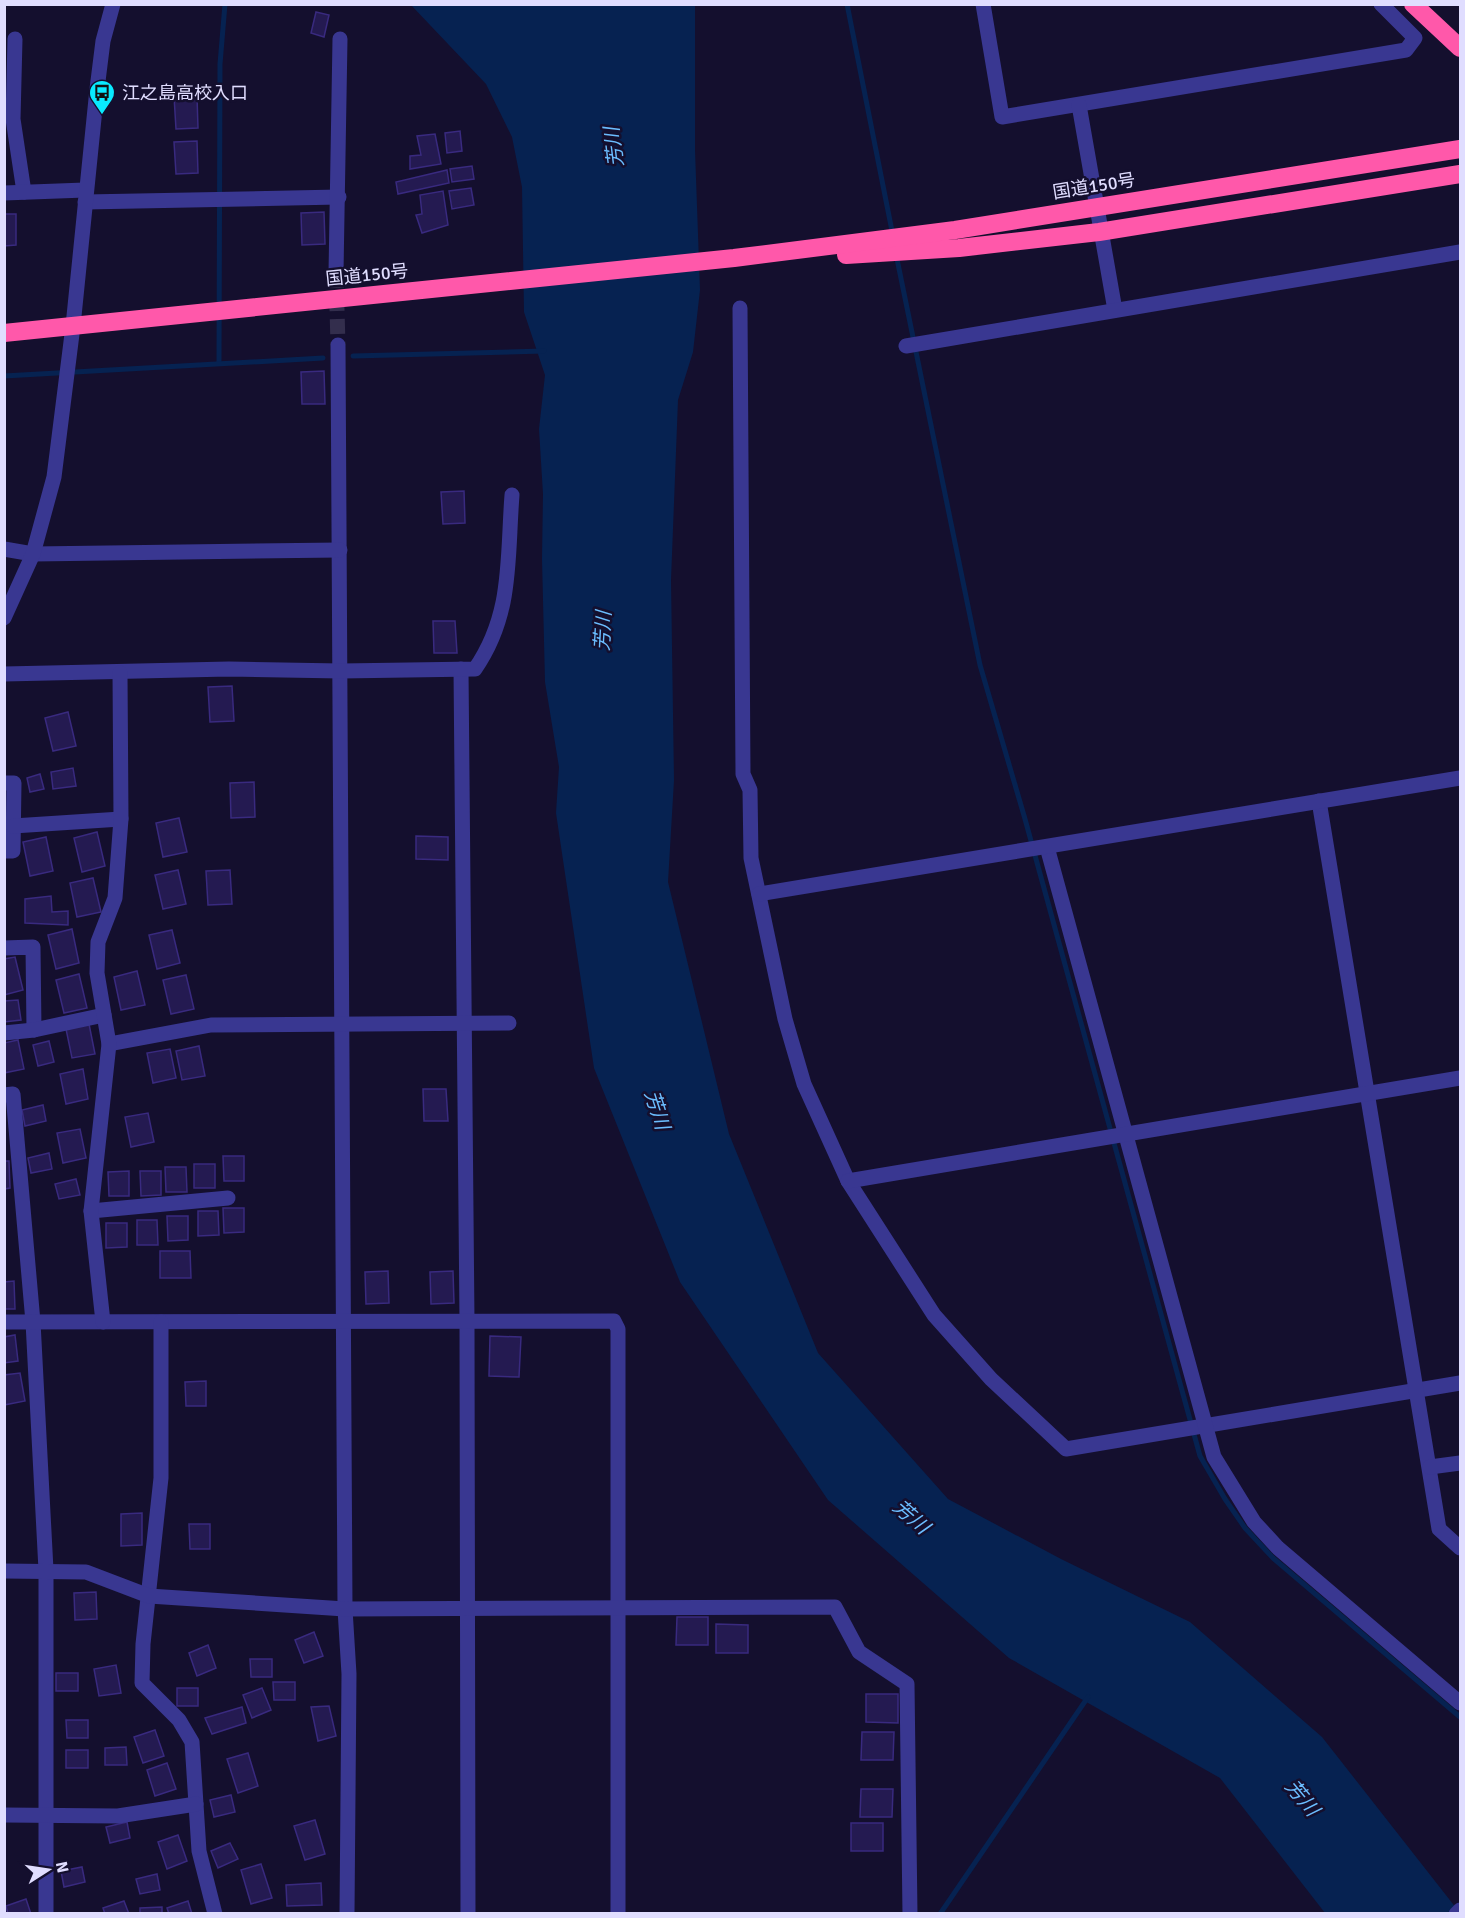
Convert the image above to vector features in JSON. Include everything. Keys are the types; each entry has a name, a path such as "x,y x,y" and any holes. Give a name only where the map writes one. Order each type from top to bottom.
{"highway":[{"path":"1413,4 1461,48"},
{"name":"国道150号","path":"4,333 734,258 955,230 1461,149"},
{"name":"国道150号","path":"734,258 803,257 959,248 1099,232 1461,174"}],"street":[{"path":"4,618 33,554 54,477 73,326 103,41 113,4"},
{"path":"983,4 1002,117 1406,50 1415,38 1381,4"},
{"path":"15,39 13,119 24,192"},
{"path":"336,273 340,39"},
{"path":"1079,105 1099,232 1115,310"},
{"path":"4,193 85,196 339,196"},
{"path":"906,346 1461,252"},
{"path":"740,308 743,774 750,790 751,858 778,991 804,1084 848,1181 934,1315 991,1379 1066,1449 1461,1383"},
{"path":"338,345 345,1609 349,1674 347,1914"},
{"path":"4,674 229,669 341,671 475,669 489,649 504,609 512,495"},
{"path":"4,549 33,554 340,550"},
{"path":"461,669 469,1607 468,1914"},
{"path":"103,1322 91,1210 109,1044 97,974 98,942 114,898 121,819 120,673"},
{"path":"759,894 1461,778"},
{"path":"4,783 14,783 14,851 4,851"},
{"path":"1319,801 1418,1390 1439,1529 1461,1548"},
{"path":"13,826 121,819"},
{"path":"1045,847 1214,1457 1254,1522 1278,1548 1461,1703"},
{"path":"4,948 33,947 34,1030"},
{"path":"4,1032 34,1030 104,1015"},
{"path":"109,1044 211,1025 343,1022 509,1023"},
{"path":"848,1181 1461,1078"},
{"path":"4,1095 13,1094 33,1322 46,1570 46,1914"},
{"path":"91,1210 228,1198"},
{"path":"4,1322 614,1321 618,1329 618,1914"},
{"path":"161,1322 161,1478 143,1644 142,1683 179,1720 192,1742 199,1851 215,1914"},
{"path":"1430,1467 1461,1463"},
{"path":"4,1571 86,1572 149,1596 345,1609 835,1607 859,1652 907,1684 910,1914"},
{"path":"4,1815 118,1816 196,1804"},
{"path":"1456,1914 1461,1910"}],"water":[{"name":"芳川","path":"411,5 695,5 695,150 700,290 693,352 678,400 671,580 674,780 668,882 729,1134 818,1353 948,1499 1061,1559 1190,1622 1322,1737 1460,1913 1325,1913 1220,1778 1009,1658 828,1500 680,1282 594,1068 556,813 559,767 545,682 543,494 539,429 545,375 524,312 522,187 512,137 486,84"}],"building":[{"path":"316,12 329,15 324,37 311,33"},
{"path":"174,96 197,96 198,128 176,129"},
{"path":"460,131 462,151 447,153 445,133"},
{"path":"435,134 441,164 410,169 410,156 421,155 417,136"},
{"path":"197,141 198,173 176,174 174,142"},
{"path":"472,166 474,179 452,182 450,169"},
{"path":"447,170 449,183 398,194 396,182"},
{"path":"471,188 474,205 452,209 449,191"},
{"path":"443,191 448,225 422,233 416,215 422,214 420,195"},
{"path":"324,212 325,244 302,245 301,213"},
{"path":"4,214 16,214 16,245 4,246"},
{"path":"324,371 325,404 302,404 301,372"},
{"path":"464,491 465,523 443,524 441,492"},
{"path":"433,621 455,621 457,653 434,653"},
{"path":"232,686 234,721 210,722 208,687"},
{"path":"68,712 76,746 53,751 45,718"},
{"path":"73,768 76,786 53,789 51,772"},
{"path":"40,774 44,789 30,792 27,778"},
{"path":"254,782 255,817 231,818 230,783"},
{"path":"179,818 187,852 163,857 156,823"},
{"path":"97,832 105,866 82,872 74,838"},
{"path":"416,836 448,837 448,860 416,859"},
{"path":"46,837 53,871 30,876 23,842"},
{"path":"178,870 186,904 163,909 155,875"},
{"path":"230,870 232,904 208,905 206,871"},
{"path":"93,878 101,912 77,917 70,883"},
{"path":"51,896 52,912 68,911 68,925 25,923 25,899"},
{"path":"72,929 79,963 56,969 48,935"},
{"path":"172,930 180,963 157,969 149,935"},
{"path":"15,957 23,990 4,995 4,959"},
{"path":"137,971 145,1005 121,1010 114,977"},
{"path":"79,974 87,1008 64,1013 56,980"},
{"path":"186,975 194,1009 171,1014 163,980"},
{"path":"18,1000 21,1020 4,1022 4,1001"},
{"path":"89,1024 95,1054 72,1058 66,1029"},
{"path":"18,1040 24,1069 4,1073 4,1043"},
{"path":"49,1041 54,1062 38,1066 33,1045"},
{"path":"199,1046 205,1076 182,1080 176,1051"},
{"path":"170,1049 176,1078 153,1083 147,1053"},
{"path":"83,1069 88,1099 66,1104 60,1074"},
{"path":"423,1089 446,1089 448,1121 424,1121"},
{"path":"43,1105 46,1121 25,1126 22,1110"},
{"path":"148,1113 154,1142 131,1147 125,1117"},
{"path":"80,1129 86,1158 63,1163 57,1133"},
{"path":"49,1153 52,1169 31,1173 28,1158"},
{"path":"223,1156 244,1156 244,1181 224,1181"},
{"path":"4,1161 9,1161 10,1188 4,1189"},
{"path":"194,1164 215,1164 215,1188 194,1188"},
{"path":"165,1167 186,1167 187,1192 166,1192"},
{"path":"129,1171 129,1196 109,1196 108,1172"},
{"path":"140,1171 161,1171 161,1195 141,1196"},
{"path":"76,1179 80,1195 59,1199 55,1184"},
{"path":"223,1208 244,1208 244,1232 224,1233"},
{"path":"198,1211 218,1211 219,1235 198,1236"},
{"path":"167,1216 188,1216 188,1240 168,1241"},
{"path":"137,1220 157,1220 158,1245 137,1245"},
{"path":"106,1223 127,1223 127,1247 106,1248"},
{"path":"160,1251 190,1251 191,1278 160,1278"},
{"path":"388,1271 389,1303 366,1304 365,1272"},
{"path":"453,1271 454,1303 431,1304 430,1272"},
{"path":"14,1281 15,1309 4,1309 4,1282"},
{"path":"15,1335 18,1361 4,1363 4,1337"},
{"path":"490,1336 521,1337 519,1377 489,1376"},
{"path":"20,1373 25,1401 4,1405 4,1375"},
{"path":"206,1381 206,1406 186,1406 185,1382"},
{"path":"142,1513 142,1545 121,1546 121,1514"},
{"path":"189,1524 210,1524 210,1549 190,1549"},
{"path":"96,1592 97,1619 75,1620 74,1593"},
{"path":"677,1617 708,1617 708,1645 676,1645"},
{"path":"716,1624 748,1625 748,1653 716,1653"},
{"path":"314,1632 323,1656 304,1663 295,1640"},
{"path":"208,1645 216,1668 197,1676 189,1653"},
{"path":"250,1659 272,1659 272,1677 251,1677"},
{"path":"116,1665 121,1693 99,1696 94,1669"},
{"path":"56,1673 78,1673 78,1691 56,1691"},
{"path":"273,1682 295,1682 295,1700 274,1700"},
{"path":"177,1688 198,1688 198,1706 177,1706"},
{"path":"262,1688 271,1710 252,1718 243,1695"},
{"path":"866,1694 898,1694 898,1723 866,1722"},
{"path":"329,1706 336,1736 318,1741 311,1707"},
{"path":"242,1707 246,1723 212,1734 205,1718"},
{"path":"66,1720 88,1720 88,1738 67,1738"},
{"path":"155,1730 164,1756 143,1763 134,1737"},
{"path":"862,1732 894,1732 893,1760 861,1760"},
{"path":"126,1747 127,1765 105,1765 105,1748"},
{"path":"66,1750 88,1750 88,1768 66,1768"},
{"path":"248,1753 258,1786 238,1793 227,1759"},
{"path":"167,1763 176,1789 155,1796 147,1770"},
{"path":"861,1789 893,1789 892,1817 860,1817"},
{"path":"231,1795 235,1812 214,1817 210,1800"},
{"path":"315,1820 325,1854 305,1860 294,1826"},
{"path":"127,1822 130,1838 110,1843 106,1827"},
{"path":"851,1823 883,1823 883,1851 851,1851"},
{"path":"178,1835 187,1861 167,1869 158,1842"},
{"path":"230,1843 238,1859 218,1868 211,1851"},
{"path":"261,1864 272,1898 251,1904 241,1870"},
{"path":"82,1867 85,1882 64,1887 61,1871"},
{"path":"157,1874 160,1890 140,1894 136,1879"},
{"path":"321,1883 322,1905 287,1906 286,1885"},
{"path":"26,1899 31,1914 8,1914 6,1906"},
{"path":"124,1901 129,1914 105,1914 103,1908"},
{"path":"188,1901 192,1914 169,1914 167,1908"},
{"path":"162,1907 162,1914 140,1914 140,1908"}],"waterway":[{"path":"219,362 220,64 225,4"},
{"path":"847,4 893,236"},
{"path":"896,254 980,665 1025,819 1200,1456 1245,1528 1273,1558 1460,1717"},
{"path":"353,356 544,351"},
{"path":"4,376 323,358"},
{"path":"940,1914 1088,1697"}],"tunnel":[{"path":"336,273 338,345"}],"place":[{"name":"江之島高校入口","path":"102,116"}]}
